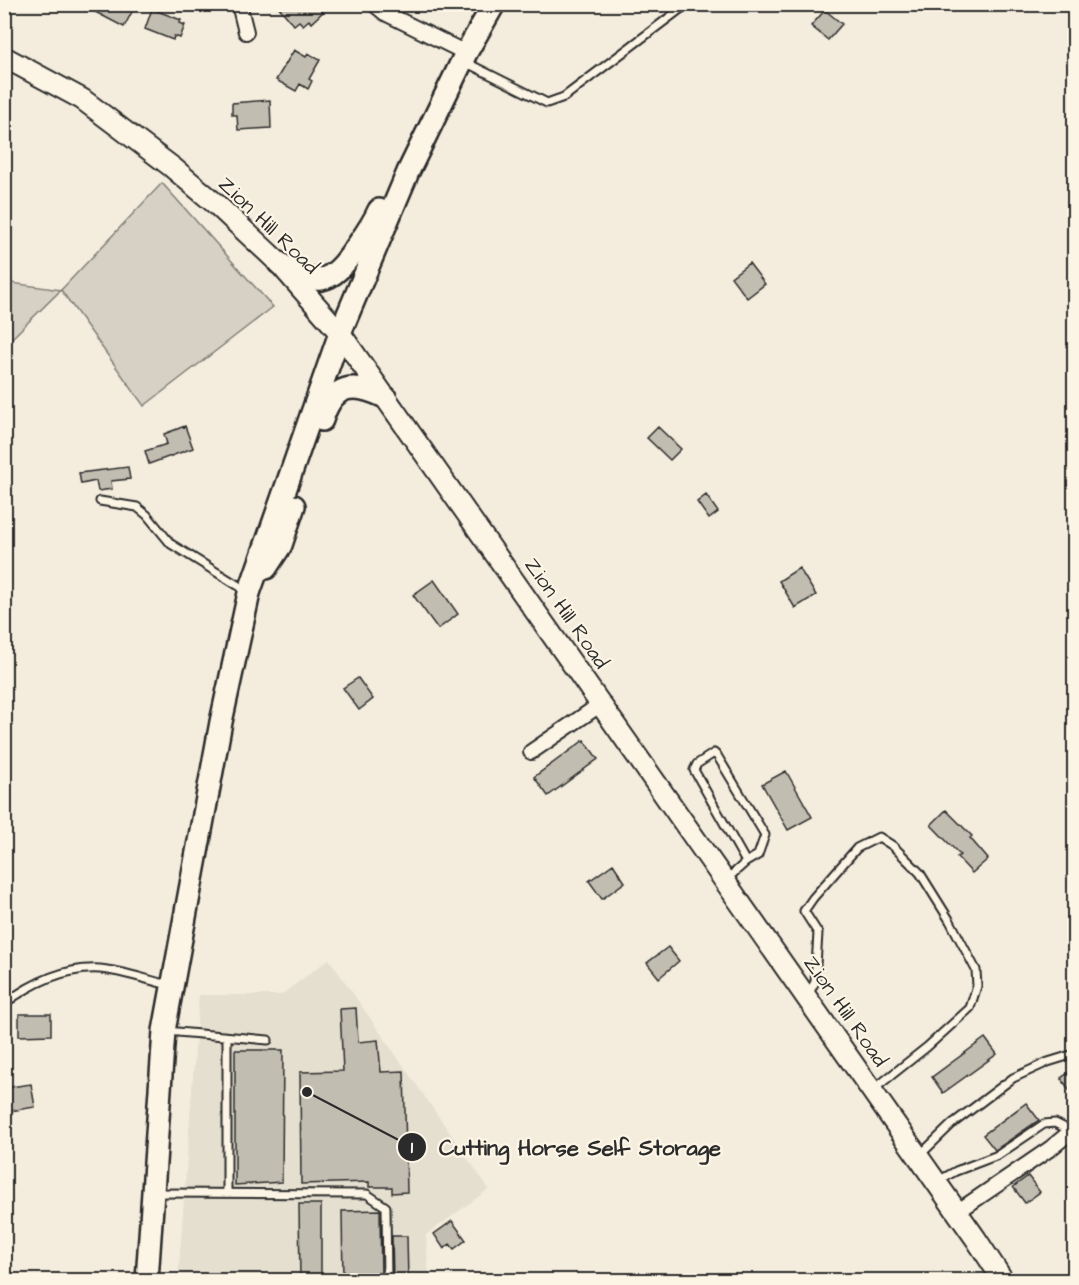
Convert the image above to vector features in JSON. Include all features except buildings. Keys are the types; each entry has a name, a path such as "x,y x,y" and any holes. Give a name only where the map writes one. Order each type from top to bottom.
{"main road":[{"path":"147,1281 164,1031 221,722 249,593 340,333 408,172 494,4"},
{"name":"Zion Hill Road","path":"4,57 82,99 130,134 217,205 279,263 340,333 807,997 1003,1281"},
{"path":"279,263 296,275 324,280 336,274 344,266 372,226 417,129 465,57"},
{"path":"249,593 282,545 325,409 334,394 356,387 369,389 385,397"}],"street":[{"path":"239,4 246,32"},
{"path":"374,4 385,13 465,57"},
{"path":"531,753 601,704"},
{"path":"957,1212 1051,1148 1073,1130"}],"lane":[{"path":"465,57 547,103 564,97 687,4"},
{"path":"99,501 137,507 147,515 171,544 249,593"},
{"path":"725,881 746,862 758,855 765,835 714,753 696,764 694,770 746,862"},
{"path":"807,997 815,982 818,933 804,911 857,848 879,837 893,846 920,873 950,921 976,970 977,986 970,1008 927,1047 871,1091"},
{"path":"4,1004 52,976 71,971 100,969 173,986"},
{"path":"164,1031 268,1040"},
{"path":"226,1037 227,1193"},
{"path":"918,1157 952,1124 1013,1078 1074,1053"},
{"path":"936,1182 956,1171 998,1155 1044,1124 1055,1123 1073,1130"},
{"path":"153,1193 368,1194 386,1207 387,1281"}],"shaded area":[{"path":"162,183 273,307 144,406 61,290"},
{"path":"5,282 61,290 5,345"},
{"path":"329,959 489,1189 426,1235 429,1280 178,1280 199,995 281,995"}],"place":[{"name":"Cutting Horse Self Storage","path":"307,1092"}]}
